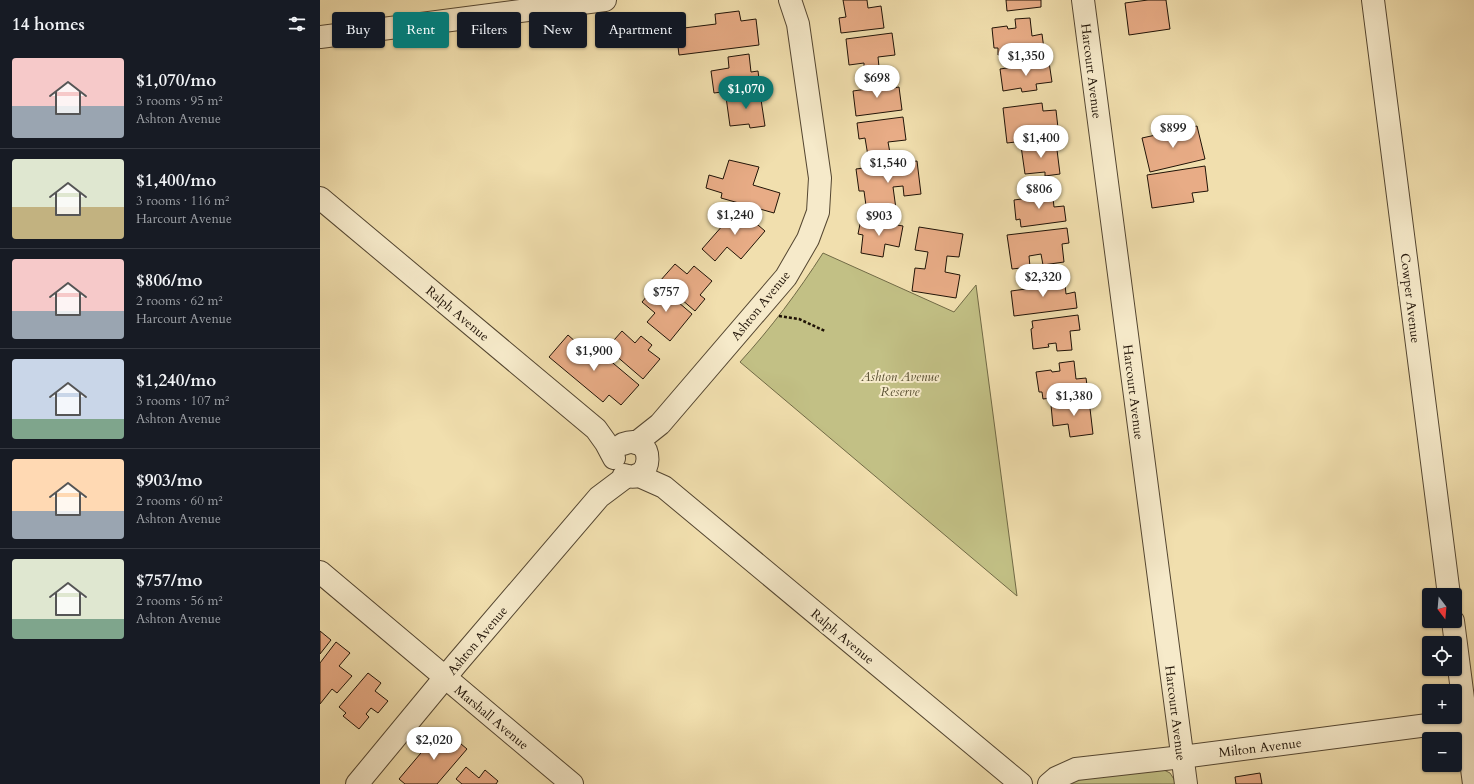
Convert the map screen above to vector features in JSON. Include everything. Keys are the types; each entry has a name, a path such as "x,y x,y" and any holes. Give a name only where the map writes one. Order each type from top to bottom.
{"street":[{"path":"320,37 605,0"},
{"name":"Ashton Avenue","path":"356,784 445,677 786,277 808,239 818,212 820,178 798,24 790,0"},
{"name":"Ashton Avenue","path":"798,24 799,0"},
{"name":"Harcourt Avenue","path":"1083,0 1186,784"},
{"name":"Cowper Avenue","path":"1373,0 1449,588"},
{"name":"Ralph Avenue","path":"320,198 1021,784"},
{"name":"Marshall Avenue","path":"320,572 572,784"},
{"path":"1454,628 1470,720 1474,784"},
{"name":"Milton Avenue","path":"1049,784 1056,778 1076,769 1470,720"}],"path":[{"path":"774,317 786,316 798,319 825,331"}],"green space":[{"name":"Ashton Avenue Reserve","path":"823,253 954,312 976,285 1017,596 740,362 784,309"},
{"path":"1160,768 1170,773 1177,784 1067,784 1075,780"}],"building":[{"path":"843,0 867,0 868,8 881,6 884,28 841,33 839,18 846,17"},
{"path":"1006,0 1041,0 1041,7 1007,11"},
{"path":"1148,0 1166,0 1170,29 1129,35 1125,3"},
{"path":"739,11 741,21 756,19 759,45 679,55 678,48 686,48 686,28 716,24 715,14"},
{"path":"1030,18 1032,36 1042,34 1044,49 998,55 998,48 994,48 992,28 1007,26 1008,29 1016,28 1015,19"},
{"path":"892,33 895,55 878,57 879,67 864,69 864,63 849,65 846,39"},
{"path":"749,54 751,72 758,71 760,87 714,93 711,71 729,68 728,57"},
{"path":"1049,62 1052,82 1036,84 1037,90 1022,92 1021,88 1003,91 1000,69"},
{"path":"881,80 883,90 899,87 902,110 856,116 853,91 867,89 866,82"},
{"path":"760,93 765,126 750,128 749,124 730,126 726,97"},
{"path":"1042,103 1043,111 1056,110 1059,137 1007,143 1003,108"},
{"path":"903,117 906,140 888,142 890,153 868,156 865,138 859,139 857,123"},
{"path":"1197,126 1205,159 1150,172 1142,138"},
{"path":"1056,142 1060,174 1045,176 1045,172 1025,174 1021,146"},
{"path":"729,160 759,167 753,185 780,193 774,213 721,198 722,193 706,188 709,175 723,179"},
{"path":"917,161 921,194 904,196 903,186 893,187 896,209 867,213 864,191 859,191 856,169"},
{"path":"1205,166 1208,191 1192,193 1194,202 1152,208 1147,175"},
{"path":"1052,189 1054,207 1064,206 1066,221 1021,227 1020,219 1016,220 1014,200 1029,198 1030,201 1038,200 1037,191"},
{"path":"738,208 765,231 741,259 727,247 715,261 702,249"},
{"path":"861,219 903,226 899,247 885,244 883,257 861,253 863,235 858,234"},
{"path":"919,227 963,234 959,257 947,256 945,272 960,275 956,298 912,291 915,268 925,269 928,252 915,250"},
{"path":"1067,228 1069,243 1062,244 1064,262 1043,265 1041,254 1029,256 1030,267 1012,269 1007,235"},
{"path":"675,264 687,274 694,266 712,281 700,295 705,299 695,311 660,281"},
{"path":"1064,275 1066,294 1075,292 1077,308 1014,316 1011,291 1026,289 1025,286 1040,284 1041,287 1049,286 1047,277"},
{"path":"657,284 692,314 670,341 647,322 655,313 642,302"},
{"path":"1078,315 1080,330 1070,331 1072,350 1057,351 1056,343 1048,344 1049,347 1033,349 1031,329 1033,328 1032,321"},
{"path":"622,331 635,343 641,336 652,345 648,350 660,359 643,379 607,348"},
{"path":"568,335 595,359 601,353 639,385 621,405 609,395 603,402 549,357"},
{"path":"1074,361 1076,379 1086,378 1088,393 1043,399 1042,392 1039,392 1036,372 1051,370 1052,372 1060,371 1059,363"},
{"path":"1089,400 1093,434 1070,437 1068,424 1053,426 1051,405"},
{"path":"320,631 331,640 320,654"},
{"path":"336,642 350,653 339,666 352,676 337,693 332,689 320,704 320,663"},
{"path":"368,673 381,683 375,691 388,701 378,713 371,708 366,714 369,717 359,729 343,716 346,713 339,707"},
{"path":"442,728 467,749 437,784 405,784 399,779"},
{"path":"466,767 479,778 485,770 498,781 496,784 462,784 456,779"},
{"path":"1260,773 1262,784 1236,784 1235,777"}]}
